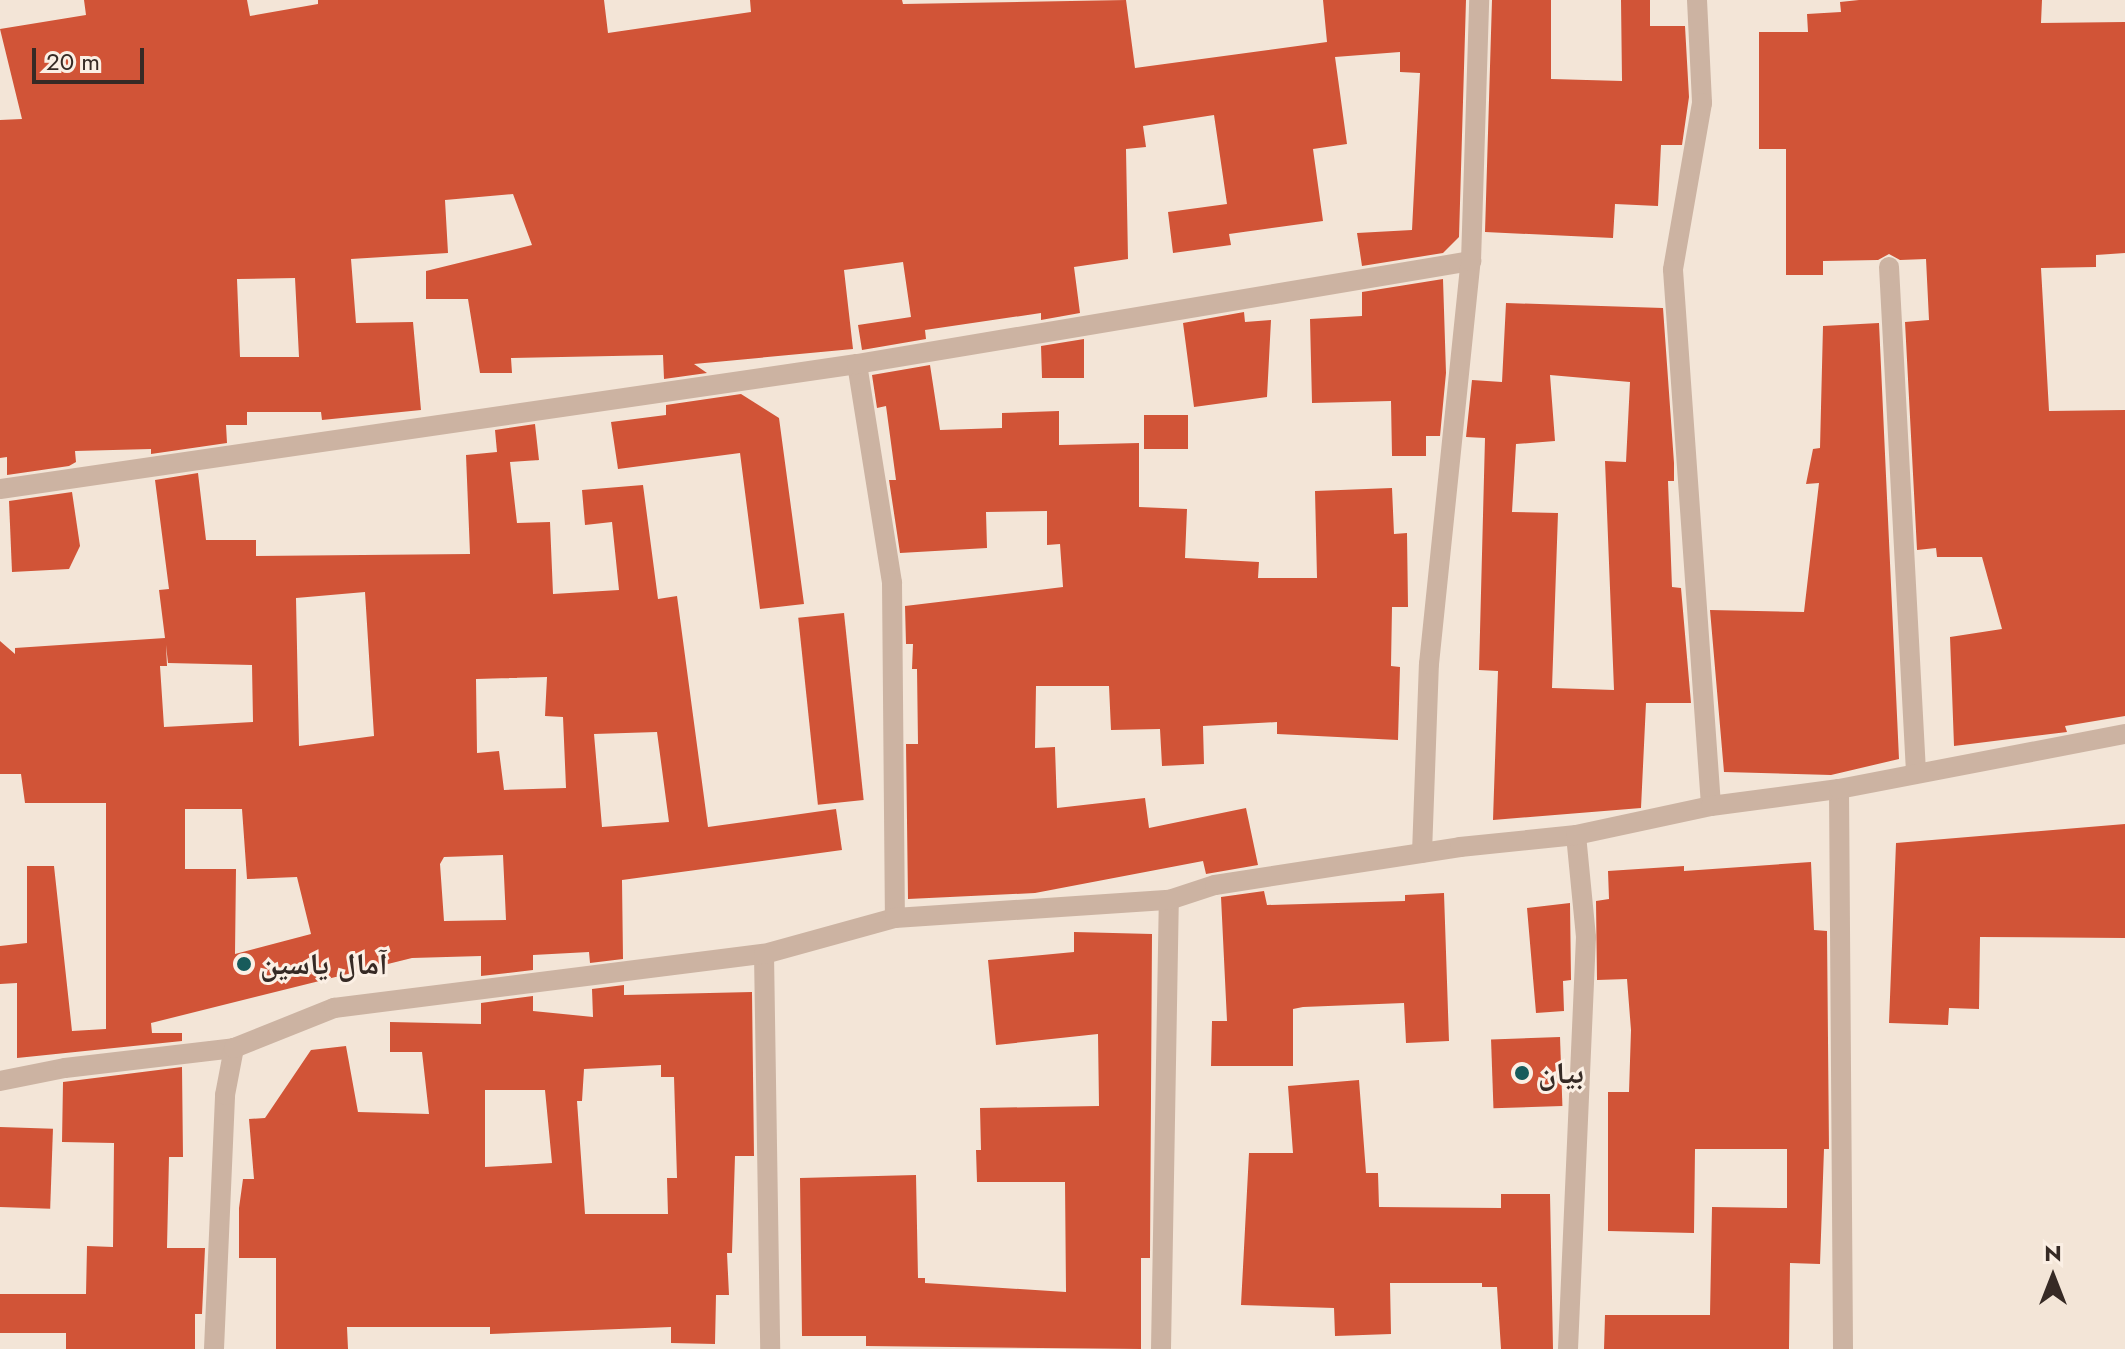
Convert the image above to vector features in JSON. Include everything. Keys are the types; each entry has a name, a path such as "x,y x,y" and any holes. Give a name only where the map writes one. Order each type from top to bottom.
{"street":[{"path":"1422,853 1429,664 1471,261 1479,0"},
{"path":"1697,0 1702,103 1673,270 1711,806"},
{"path":"0,489 857,364 1471,261"},
{"path":"1889,267 1916,772"},
{"path":"857,364 892,583 895,918"},
{"path":"0,1081 65,1068 234,1048 334,1008 764,954 895,918 1169,900 1215,885 1422,853 1576,835 1711,806 1839,789 2125,734"},
{"path":"1839,789 1843,1349"},
{"path":"1568,1349 1586,937 1576,835"},
{"path":"1161,1349 1169,900"},
{"path":"764,954 770,1349"},
{"path":"214,1349 225,1095 234,1048"}],"building":[{"path":"84,0 247,0 250,16 318,4 318,0 604,0 608,33 751,12 750,0 902,0 903,4 1126,0 1135,68 1327,42 1323,0 1466,0 1459,237 1443,253 1362,266 1357,233 1412,230 1420,73 1400,72 1400,52 1335,57 1347,144 1313,149 1323,221 1229,234 1231,245 1173,253 1168,212 1227,204 1214,115 1143,126 1146,147 1126,149 1128,259 1074,267 1080,313 1041,320 1041,313 925,330 926,339 862,350 858,325 911,317 903,262 844,270 853,349 694,364 707,373 664,379 663,355 511,358 512,373 480,373 468,299 426,299 426,271 532,245 513,194 445,200 448,253 351,259 356,323 413,322 421,410 322,420 321,412 247,412 247,425 226,425 227,443 151,454 151,449 75,451 76,462 69,466 7,475 7,457 0,458 0,120 22,119 0,29 86,15","holes":["295,278 299,357 240,357 237,279"]},
{"path":"1492,0 1551,0 1551,79 1622,81 1621,0 1650,0 1650,26 1685,26 1689,97 1682,145 1661,145 1658,206 1615,204 1613,238 1485,232"},
{"path":"2042,0 2041,23 2125,22 2125,253 2096,255 2096,267 2041,268 2049,411 2125,410 2125,716 2065,726 2067,732 1954,746 1950,637 2002,629 1982,557 1937,557 1936,548 1917,550 1905,322 1929,320 1926,259 1900,260 1889,254 1878,260 1823,261 1823,275 1786,275 1786,149 1759,149 1759,32 1808,32 1807,14 1841,12 1840,2"},
{"path":"1443,279 1446,373 1440,436 1426,436 1426,456 1392,456 1391,401 1312,403 1310,319 1362,316 1362,292"},
{"path":"1506,303 1663,308 1674,463 1674,481 1668,481 1672,587 1681,588 1691,703 1646,703 1641,808 1493,820 1498,671 1479,670 1485,438 1466,437 1472,380 1502,382","holes":["1550,375 1630,382 1626,462 1605,461 1614,690 1552,688 1558,513 1512,512 1516,444 1555,441"]},
{"path":"1244,312 1245,322 1271,320 1267,397 1194,407 1183,323"},
{"path":"1879,323 1899,759 1831,775 1724,772 1710,610 1804,612 1819,483 1806,484 1813,449 1820,448 1823,326"},
{"path":"1084,339 1084,378 1042,378 1041,346"},
{"path":"930,365 940,430 1002,428 1002,413 1059,411 1059,445 1139,443 1139,507 1187,509 1185,558 1259,562 1258,578 1317,578 1315,491 1392,488 1394,534 1407,533 1408,607 1392,607 1391,666 1400,667 1398,740 1277,734 1277,722 1203,726 1204,764 1162,766 1160,729 1111,730 1109,686 1036,686 1035,748 1055,747 1057,808 1145,798 1149,828 1246,808 1258,865 1206,874 1203,861 1035,893 908,899 906,744 918,744 917,669 912,669 913,644 906,644 905,606 1063,587 1060,544 1047,545 1047,511 986,512 987,548 900,553 889,480 896,480 886,406 877,408 872,375"},
{"path":"741,394 779,418 804,604 760,609 740,453 618,469 611,422 666,415 666,405"},
{"path":"1144,415 1188,415 1188,449 1144,449"},
{"path":"535,424 539,460 510,462 517,523 550,522 553,594 619,590 612,522 585,525 582,490 643,485 658,599 677,596 708,827 836,809 842,850 622,880 623,959 590,963 589,952 533,955 533,970 481,976 481,956 412,958 151,1023 152,1033 182,1033 182,1041 17,1058 17,983 0,984 0,946 27,943 27,866 54,866 72,1031 106,1029 106,803 25,803 21,774 0,774 0,641 15,654 15,648 165,638 159,590 169,589 155,480 198,473 206,540 256,540 256,556 470,554 466,455 497,452 495,430","holes":["365,592 374,736 299,746 296,598","166,645 168,663 252,665 253,722 164,727 160,666 167,666","547,677 545,716 563,717 566,788 504,790 499,751 477,753 476,679","657,732 669,822 602,827 594,734","185,809 242,809 247,879 297,877 311,934 235,954 236,869 185,869","503,855 506,920 444,921 440,864 444,857"]},
{"path":"72,492 80,546 69,569 12,572 9,501"},
{"path":"844,613 864,800 818,805 798,618"},
{"path":"2125,824 2125,938 1980,937 1979,1009 1949,1008 1948,1025 1889,1023 1896,843"},
{"path":"1811,862 1814,930 1827,931 1829,1149 1824,1149 1820,1264 1790,1263 1789,1349 1604,1349 1605,1315 1710,1315 1712,1207 1787,1208 1787,1149 1695,1149 1694,1233 1608,1231 1608,1092 1629,1092 1631,1030 1627,979 1597,980 1596,901 1609,899 1608,871 1684,866 1684,871"},
{"path":"1264,891 1267,905 1405,901 1405,895 1444,893 1449,1041 1406,1043 1404,1003 1303,1007 1293,1009 1293,1066 1211,1066 1212,1021 1227,1021 1221,897"},
{"path":"1570,903 1571,980 1563,981 1564,1011 1536,1013 1527,908"},
{"path":"1074,932 1152,934 1150,1258 1141,1258 1141,1349 866,1346 866,1336 802,1336 800,1178 916,1175 918,1278 925,1278 925,1283 1066,1292 1065,1182 977,1182 976,1150 981,1150 980,1108 1099,1106 1098,1034 996,1045 988,960 1074,952"},
{"path":"624,985 624,995 752,992 754,1156 735,1156 732,1253 727,1253 729,1295 716,1295 715,1344 671,1343 671,1327 490,1334 490,1327 347,1327 348,1349 276,1349 276,1258 239,1258 239,1208 243,1179 254,1179 249,1119 265,1118 311,1050 346,1046 358,1112 429,1114 422,1052 390,1052 390,1022 481,1024 481,1003 533,996 533,1011 593,1017 592,989","holes":["661,1065 661,1077 674,1077 677,1178 667,1178 668,1214 585,1214 577,1101 582,1101 584,1069","485,1090 545,1090 552,1163 485,1167"]},
{"path":"1560,1037 1562,1106 1493,1108 1491,1039"},
{"path":"182,1067 183,1157 169,1157 167,1248 205,1248 202,1314 195,1314 195,1349 66,1349 66,1333 0,1333 0,1294 86,1294 87,1246 113,1247 114,1143 62,1142 63,1082"},
{"path":"1359,1080 1366,1173 1378,1173 1379,1207 1501,1208 1501,1194 1550,1194 1553,1349 1501,1349 1497,1287 1482,1287 1482,1283 1390,1283 1391,1334 1335,1336 1334,1308 1241,1305 1249,1153 1293,1153 1288,1086"},
{"path":"0,1127 53,1129 50,1209 0,1207"}],"place":[{"name":"آمال ياسين","path":"244,964"},
{"name":"بيان","path":"1522,1073"}]}
